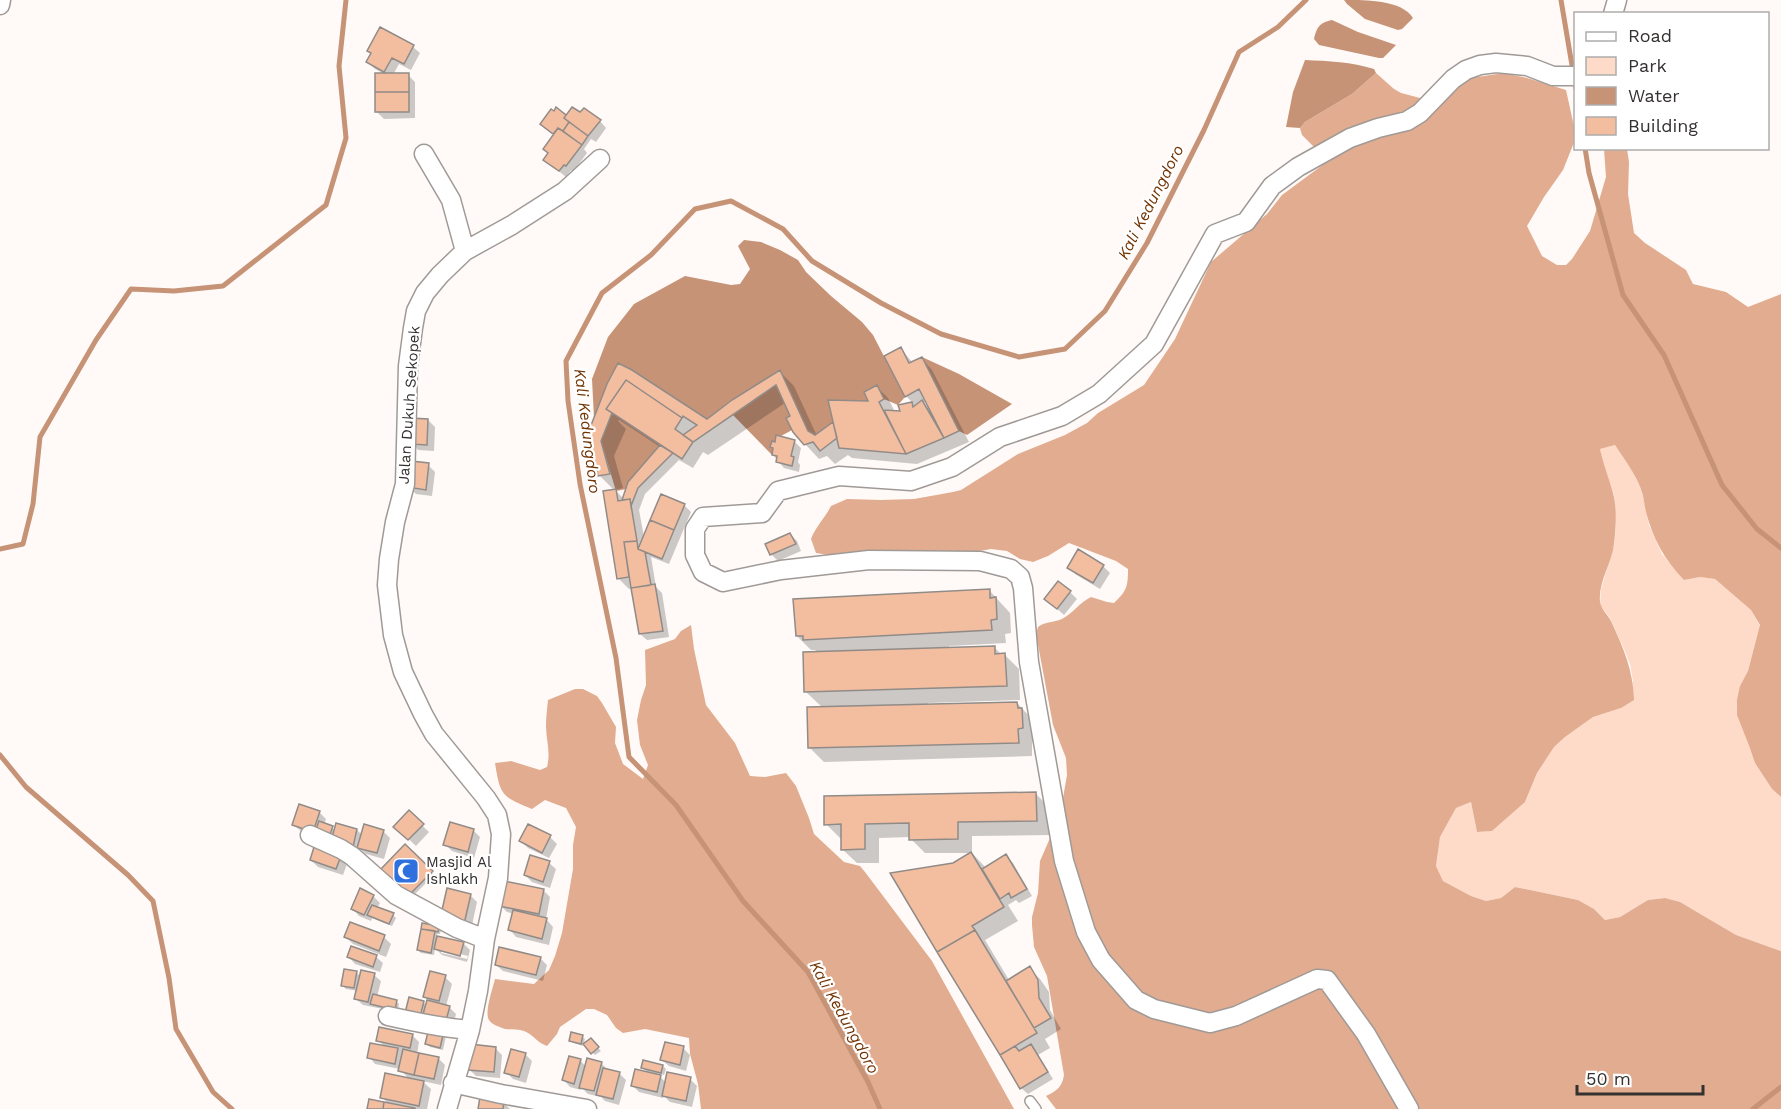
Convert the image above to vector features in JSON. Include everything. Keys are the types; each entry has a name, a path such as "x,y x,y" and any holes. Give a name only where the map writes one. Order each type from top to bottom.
{"street":[{"path":"0,5 1,0"},
{"path":"1409,1109 1366,1034 1327,980 1317,979 1236,1016 1210,1023 1154,1009 1136,1000 1101,960 1086,932 1064,861 1029,662 1023,588 1020,577 1011,569 980,561 868,560 781,570 723,582 703,572 695,555 695,529 703,517 762,513 777,491 839,476 911,481 952,467 1000,437 1062,416 1099,394 1154,344 1215,234 1246,222 1272,186 1298,167 1350,138 1407,121 1420,113 1453,79 1466,70 1480,65 1496,63 1527,66 1553,76 1574,76"},
{"path":"424,154 451,200 465,251"},
{"name":"Jalan Dukuh Sekopek","path":"447,1109 470,1030 478,991 484,939 498,878 501,834 497,815 486,798 434,734 423,714 403,672 389,611 387,585 389,560 395,522 405,484 410,346 416,311 425,293 440,275 465,251 512,225 565,191 600,159"},
{"path":"310,835 352,856 405,901 484,939"},
{"path":"388,1016 420,1024 470,1030"},
{"path":"453,1083 587,1109"}],"green space":[{"path":"1615,445 1642,490 1649,525 1662,554 1684,580 1700,577 1715,579 1751,610 1760,626 1748,671 1740,686 1755,763 1772,789 1781,797 1781,951 1736,935 1680,902 1665,898 1648,900 1620,917 1605,920 1594,909 1578,900 1515,887 1501,898 1486,901 1443,881 1436,866 1440,837 1456,808 1471,802 1477,832 1492,831 1525,802 1537,773 1554,747 1593,717 1621,708 1633,681 1624,649 1610,618 1600,605 1601,589 1614,546 1616,528 1614,495 1600,449"}],"shaded area":[{"path":"1376,73 1401,93 1424,99 1449,92 1470,78 1504,73 1566,90 1574,126 1574,142 1563,170 1527,226 1542,256 1557,265 1566,265 1572,259 1590,231 1606,177 1604,150 1627,150 1628,194 1634,233 1686,270 1693,284 1726,292 1748,307 1781,294 1781,797 1772,789 1755,763 1737,715 1740,686 1748,671 1760,625 1751,610 1715,579 1700,577 1684,580 1677,572 1656,540 1639,483 1615,445 1600,449 1613,493 1616,518 1613,551 1601,587 1600,602 1611,621 1627,660 1634,700 1621,708 1593,717 1554,747 1537,773 1525,802 1492,831 1477,832 1471,802 1456,808 1440,837 1436,866 1443,881 1486,901 1501,898 1515,887 1578,900 1594,909 1605,920 1620,917 1648,900 1665,898 1680,902 1736,935 1781,951 1781,1109 1056,1109 1046,1096 1058,1088 1064,1075 1047,976 1034,947 1032,917 1038,893 1040,861 1060,815 1067,775 1066,758 1053,725 1036,634 1038,627 1062,619 1091,597 1114,603 1126,588 1128,569 1116,561 1069,543 1033,562 1020,559 1007,551 991,549 952,556 855,559 816,553 811,539 831,506 847,499 914,499 961,490 1018,454 1065,435 1087,423 1098,413 1144,385 1175,339 1211,262 1267,214 1282,195 1328,161 1302,135 1300,128 1305,122 1352,94"},
{"path":"691,625 706,705 735,743 750,776 765,777 786,773 796,786 814,834 844,862 860,866 865,872 932,961 1014,1109 701,1109 689,1038 645,1029 623,1033 616,1028 607,1015 594,1009 586,1009 560,1027 547,1046 527,1032 505,1029 494,1025 489,1020 488,1006 495,979 534,984 549,970 562,933 573,869 576,827 566,808 545,800 532,809 508,798 501,788 495,763 511,761 540,770 547,767 548,700 575,689 583,689 597,696 616,727 615,743 623,764 643,779 648,765 640,745 637,720 646,685 645,650 675,639 681,631"}],"water":[{"path":"1344,0 1392,4 1408,12 1413,18 1398,30 1365,19"},
{"path":"1332,20 1396,45 1383,58 1379,58 1319,45 1314,39 1318,29 1321,24"},
{"path":"1305,60 1357,65 1374,69 1376,73 1352,94 1305,122 1300,128 1286,127 1293,92"},
{"path":"744,240 761,242 798,260 806,272 862,322 873,335 905,397 898,405 884,399 877,386 864,392 868,401 828,401 833,422 815,435 808,431 780,370 707,419 619,363 607,384 594,418 592,379 608,337 634,304 685,276 731,285 740,284 750,269 738,246"},
{"path":"922,357 959,374 1012,404 967,435 959,431"},
{"path":"776,385 790,416 786,418 792,430 781,436 777,435 770,447 773,448 772,455 733,415"},
{"path":"612,413 660,445 626,489 616,491 601,441"}],"building":[{"path":"380,27 414,45 404,64 392,58 384,72 366,62 371,53 367,51"},
{"path":"375,73 409,73 409,92 375,92"},
{"path":"375,92 409,92 409,112 375,112"},
{"path":"556,107 566,115 564,118 569,122 563,131 558,128 553,134 540,124 551,109 554,111"},
{"path":"572,107 580,112 584,108 601,120 588,136 564,118"},
{"path":"569,122 588,136 582,145 563,131"},
{"path":"558,128 582,145 566,166 564,165 559,171 543,160 548,153 543,149"},
{"path":"901,347 909,363 922,357 959,431 944,438 919,389 905,397 884,356"},
{"path":"618,363 707,419 732,400 780,370 808,431 815,435 833,422 837,438 820,451 813,442 804,445 793,432 786,418 790,416 776,385 693,442 683,435 697,425 683,416 682,418 626,380 606,409 612,413 601,441 610,474 598,476 588,433 607,384"},
{"path":"626,380 682,418 675,429 693,442 682,459 606,409"},
{"path":"877,385 884,399 879,402 906,454 839,448 828,400 868,401 864,392"},
{"path":"922,400 944,438 906,454 884,410 900,411 898,405 912,402 913,407"},
{"path":"411,418 428,419 427,445 410,444"},
{"path":"776,435 795,440 791,456 794,457 792,466 776,462 777,456 772,455 773,448 770,447 772,441 775,442"},
{"path":"660,445 673,453 638,488 631,506 630,499 622,500 628,482"},
{"path":"411,461 429,463 426,490 407,487"},
{"path":"616,489 618,501 630,499 637,541 624,542 629,577 617,579 603,491"},
{"path":"661,494 685,504 674,530 650,520"},
{"path":"650,520 674,530 662,559 638,549"},
{"path":"790,533 796,544 770,555 765,544"},
{"path":"637,541 638,549 645,552 651,585 631,588 624,542"},
{"path":"1078,549 1104,565 1093,583 1067,568"},
{"path":"1058,581 1071,591 1057,609 1044,599"},
{"path":"655,584 663,631 639,634 631,588"},
{"path":"990,589 990,598 996,597 997,619 991,620 992,630 803,640 803,636 796,636 793,599"},
{"path":"995,646 995,654 1005,653 1007,686 804,692 803,652"},
{"path":"1017,702 1018,708 1022,708 1023,728 1018,729 1019,743 808,748 807,707"},
{"path":"1036,792 1037,821 958,822 958,839 909,840 909,823 865,824 865,849 841,850 841,824 824,825 824,796"},
{"path":"299,804 320,811 313,832 292,825"},
{"path":"409,810 424,824 408,840 393,827"},
{"path":"319,821 333,826 328,840 314,835"},
{"path":"450,822 474,829 468,852 443,845"},
{"path":"336,823 357,829 353,847 331,841"},
{"path":"364,824 384,830 377,853 357,848"},
{"path":"528,824 551,835 542,853 519,841"},
{"name":"Masjid Al Ishlakh","path":"405,844 433,871 407,897 380,870"},
{"path":"314,847 341,856 336,869 310,860"},
{"path":"971,852 1004,907 972,926 975,930 937,952 890,873 953,863"},
{"path":"1006,854 1027,889 1011,898 1009,893 1000,899 982,869"},
{"path":"530,855 550,861 543,882 524,875"},
{"path":"504,881 544,889 539,914 499,906"},
{"path":"360,888 374,895 364,915 351,909"},
{"path":"447,888 471,894 464,924 440,919"},
{"path":"372,905 394,913 389,924 367,915"},
{"path":"513,910 547,918 542,939 508,930"},
{"path":"350,922 385,935 379,951 344,937"},
{"path":"422,923 439,926 438,932 421,929"},
{"path":"421,929 435,931 431,953 417,950"},
{"path":"975,930 1037,1033 1000,1055 937,952"},
{"path":"437,936 464,942 460,956 434,949"},
{"path":"351,946 377,955 373,967 347,957"},
{"path":"499,947 541,957 536,975 495,965"},
{"path":"1030,966 1038,980 1039,998 1051,1018 1034,1028 1006,981"},
{"path":"344,969 357,971 354,988 341,986"},
{"path":"361,970 375,973 368,1002 354,999"},
{"path":"430,971 446,975 439,1001 423,997"},
{"path":"373,994 397,1000 395,1010 370,1004"},
{"path":"409,997 424,1001 420,1017 405,1013"},
{"path":"427,1000 450,1006 445,1024 422,1018"},
{"path":"379,1027 413,1034 410,1048 376,1041"},
{"path":"429,1028 444,1031 440,1048 425,1044"},
{"path":"571,1032 583,1035 581,1044 569,1041"},
{"path":"591,1038 599,1047 591,1054 583,1044"},
{"path":"665,1042 684,1046 680,1065 660,1060"},
{"path":"370,1043 398,1048 395,1064 367,1058"},
{"path":"470,1044 496,1047 494,1072 467,1070"},
{"path":"1031,1044 1048,1072 1020,1089 1000,1055 1015,1046 1019,1051"},
{"path":"403,1049 419,1053 414,1075 398,1071"},
{"path":"511,1049 526,1053 519,1077 504,1073"},
{"path":"419,1053 439,1057 434,1079 414,1075"},
{"path":"569,1056 581,1059 574,1084 562,1080"},
{"path":"587,1058 602,1062 594,1091 579,1088"},
{"path":"643,1060 663,1065 661,1073 641,1068"},
{"path":"603,1068 620,1072 613,1099 596,1095"},
{"path":"635,1069 661,1075 657,1092 631,1086"},
{"path":"667,1072 691,1077 686,1101 662,1096"},
{"path":"385,1073 424,1081 419,1106 380,1098"},
{"path":"480,1097 504,1101 503,1109 478,1109"},
{"path":"369,1099 384,1102 383,1109 367,1109"},
{"path":"384,1102 415,1108 415,1109 383,1109"}],"waterway":[{"path":"0,549 23,544 33,504 40,437 96,340 131,289 174,291 223,286 326,205 346,138 339,66 346,0"},
{"name":"Kali Kedungdoro","path":"880,1109 868,1082 808,972 743,901 676,805 629,757 616,658 580,484 568,401 566,361 602,293 651,255 695,209 731,201 783,229 812,261 881,303 941,334 1019,357 1065,349 1105,311 1147,243 1204,130 1239,52 1278,27 1306,0"},
{"path":"1561,0 1574,77"},
{"path":"1585,150 1589,173 1623,295 1664,355 1722,485 1757,529 1781,548"},
{"path":"0,755 26,787 128,875 153,901 169,978 176,1029 213,1092 232,1109"},
{"path":"1753,1109 1781,1087"}],"place":[{"name":"Masjid Al Ishlakh","path":"406,871"}]}
